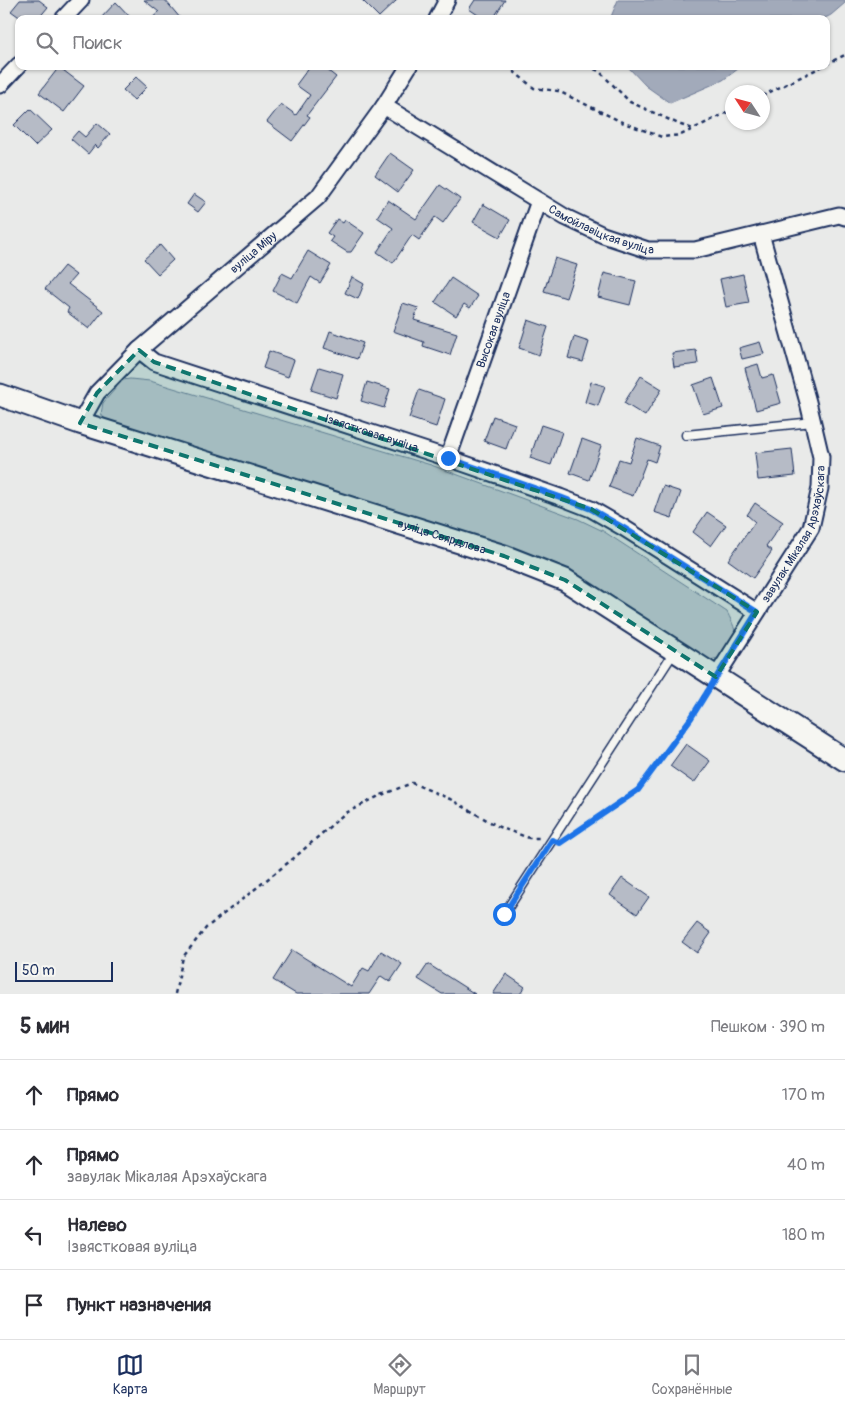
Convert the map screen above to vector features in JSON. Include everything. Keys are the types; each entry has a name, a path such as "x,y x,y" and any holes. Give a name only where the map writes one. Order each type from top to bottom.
{"street":[{"path":"67,15 81,0"},
{"path":"439,15 447,0"},
{"path":"0,85 15,69"},
{"name":"вуліца Міру","path":"80,423 97,393 139,350 318,197 384,106 406,70"},
{"name":"Самойлавіцкая вуліца","path":"384,106 565,217 603,235 648,250 695,250 839,215 845,217"},
{"name":"Высокая вуліца","path":"448,458 539,201"},
{"name":"завулак Мікалая Арэхаўскага","path":"716,677 810,528 820,488 821,458 813,422 761,234"},
{"name":"Ізвястковая вуліца","path":"139,350 154,362 448,458 591,509 757,612"},
{"name":"вуліца Свярдлова","path":"0,396 80,423 504,556 565,580 845,760"}],"lane":[{"path":"686,435 813,422"},
{"path":"504,914 675,650"}],"path":[{"path":"830,62 845,55"},
{"path":"512,70 534,88 558,91 624,123 662,137 680,135 725,114"},
{"path":"596,70 630,102 694,129"},
{"path":"770,92 814,70"},
{"path":"174,994 182,958 206,928 294,858 344,814 412,782 450,799 499,827 529,838 540,838 560,843 638,790 691,718 716,677"}],"highlighted area":[{"path":"139,350 154,362 591,509 757,612 716,677 565,580 504,556 80,423 97,393"}],"shaded area":[{"path":"123,380 150,381 431,465 578,519 603,531 727,612 734,626 735,636 722,657 710,660 579,580 551,566 295,479 107,422 101,414 103,403"}],"water":[{"path":"618,0 845,0 845,3 830,16 612,15"},
{"path":"631,70 737,70 723,80 670,103 646,86"}],"building":[{"path":"20,0 39,0 48,7 41,15 16,15 11,11"},
{"path":"144,0 165,0 178,15 156,15 159,12"},
{"path":"362,0 397,0 381,15 377,15"},
{"path":"475,0 505,0 496,15 478,15 469,9"},
{"path":"116,2 128,15 104,15"},
{"path":"57,70 63,70 84,86 64,112 39,93"},
{"path":"307,70 327,70 336,77 307,115 310,117 292,141 267,122 281,104 296,115 310,95 296,85"},
{"path":"136,77 147,87 134,100 123,90"},
{"path":"30,109 52,130 35,146 14,125"},
{"path":"97,123 110,134 98,148 95,145 88,154 71,139 78,131 85,137"},
{"path":"390,153 414,170 398,192 375,175"},
{"path":"440,185 460,199 443,223 435,217 419,240 412,235 393,263 377,252 393,228 377,217 388,200 416,219"},
{"path":"194,194 206,202 198,212 187,204"},
{"path":"483,204 510,220 500,237 473,222"},
{"path":"337,219 343,223 345,220 364,233 351,252 347,252 330,241 333,237 327,233"},
{"path":"160,245 173,260 158,274 144,259"},
{"path":"308,251 331,265 320,283 311,277 297,303 273,291 282,273 292,278"},
{"path":"555,258 577,265 566,298 544,291"},
{"path":"64,266 76,275 68,284 103,311 89,329 67,312 69,308 45,289"},
{"path":"604,273 636,281 630,305 598,297"},
{"path":"743,274 749,303 726,307 720,279"},
{"path":"352,277 364,284 358,299 345,293"},
{"path":"451,278 478,296 470,308 464,304 456,316 435,302"},
{"path":"403,303 418,308 414,320 457,333 450,355 423,346 424,342 393,331"},
{"path":"528,320 548,327 539,355 519,348"},
{"path":"330,331 363,343 357,359 324,348"},
{"path":"574,337 589,342 583,362 568,358"},
{"path":"760,342 764,354 742,359 739,348"},
{"path":"696,350 698,364 674,367 672,353"},
{"path":"269,351 294,360 288,377 263,368"},
{"path":"758,364 762,378 773,375 781,403 756,410 745,368"},
{"path":"319,367 343,374 336,398 311,390"},
{"path":"641,376 662,389 645,416 624,403"},
{"path":"713,378 723,408 703,414 693,385"},
{"path":"367,382 390,389 384,408 361,401"},
{"path":"591,382 605,386 598,406 585,402"},
{"path":"419,390 445,399 436,427 409,418"},
{"path":"493,416 515,424 506,449 484,441"},
{"path":"541,425 562,432 551,465 530,458"},
{"path":"637,438 660,446 655,462 647,459 633,496 609,487 619,459 629,462"},
{"path":"582,439 601,446 589,480 570,473"},
{"path":"792,449 795,476 758,480 755,453"},
{"path":"663,486 681,492 672,518 654,512"},
{"path":"755,503 783,522 766,546 772,551 753,578 728,560 755,522 747,515"},
{"path":"707,512 726,525 711,546 693,532"},
{"path":"686,744 710,761 694,783 670,766"},
{"path":"622,878 649,897 637,914 610,895"},
{"path":"697,923 711,933 697,953 682,942"},
{"path":"292,950 351,987 363,968 369,971 381,951 402,964 390,982 381,976 369,994 296,994 273,980"},
{"path":"428,964 475,994 442,994 418,979"},
{"path":"506,974 525,987 520,994 493,994"}],"route":[{"path":"448,458 591,509 757,612 691,718 638,790 560,843 552,840 504,914"}]}
